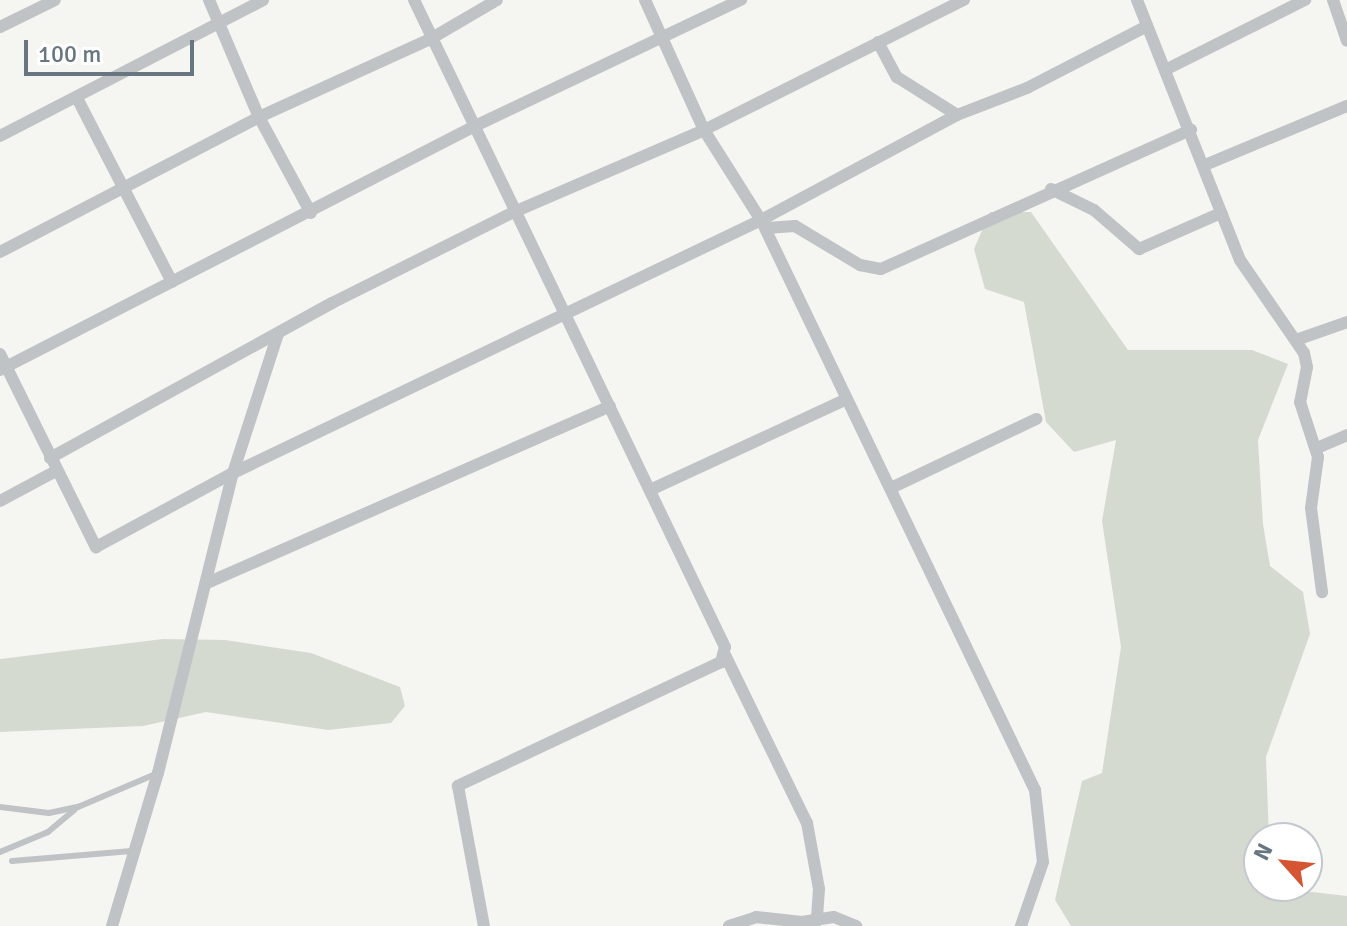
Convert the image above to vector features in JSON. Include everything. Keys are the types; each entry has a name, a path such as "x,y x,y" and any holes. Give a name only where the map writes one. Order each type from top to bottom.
{"street":[{"path":"0,27 55,0"},
{"path":"209,0 259,117 311,213"},
{"path":"0,136 263,0"},
{"path":"414,0 807,823 818,877 817,921"},
{"path":"0,252 259,117 432,38 497,0"},
{"path":"645,0 659,37 704,130 764,224 845,400 891,488 1035,790 1043,862 1021,926"},
{"path":"3,368 311,213 473,127 741,0"},
{"path":"50,458 278,334 514,212 704,130 964,0"},
{"path":"1137,0 1247,273 1296,340 1307,367 1300,402 1317,448 1310,487 1322,592"},
{"path":"1165,70 1305,0"},
{"path":"1333,0 1347,41"},
{"path":"0,354 3,368 93,547 233,473 564,315 764,224 957,115 1027,88 1147,26"},
{"path":"878,42 897,77 957,115"},
{"path":"77,98 172,282"},
{"path":"1205,165 1347,106"},
{"path":"764,224 795,226 860,265 881,269 1051,189 1191,130"},
{"path":"1051,189 1094,210 1139,249 1221,213"},
{"path":"1296,340 1347,322"},
{"path":"112,926 132,851 158,773 233,473 278,334"},
{"path":"650,490 845,400"},
{"path":"207,583 610,406"},
{"path":"891,488 1036,419"},
{"path":"1317,448 1347,435"},
{"path":"0,501 56,471"},
{"path":"484,926 458,786 565,739 721,662 725,655"},
{"path":"729,926 756,917 817,921 834,917 856,926"}],"lane":[{"path":"0,807 49,813 78,807 158,773"},
{"path":"0,852 48,832 78,807"},
{"path":"12,861 132,851"}],"shaded area":[{"path":"990,212 1031,212 1128,350 1252,350 1288,364 1258,440 1263,524 1270,566 1303,592 1310,634 1266,757 1268,822 1243,822 1243,902 1323,902 1323,893 1347,896 1347,926 1071,926 1055,900 1082,781 1102,773 1121,647 1102,521 1116,440 1074,452 1046,422 1024,302 985,289 974,249"},
{"path":"163,639 225,640 311,653 400,687 405,706 391,723 328,730 206,712 143,726 0,732 0,659"}]}
